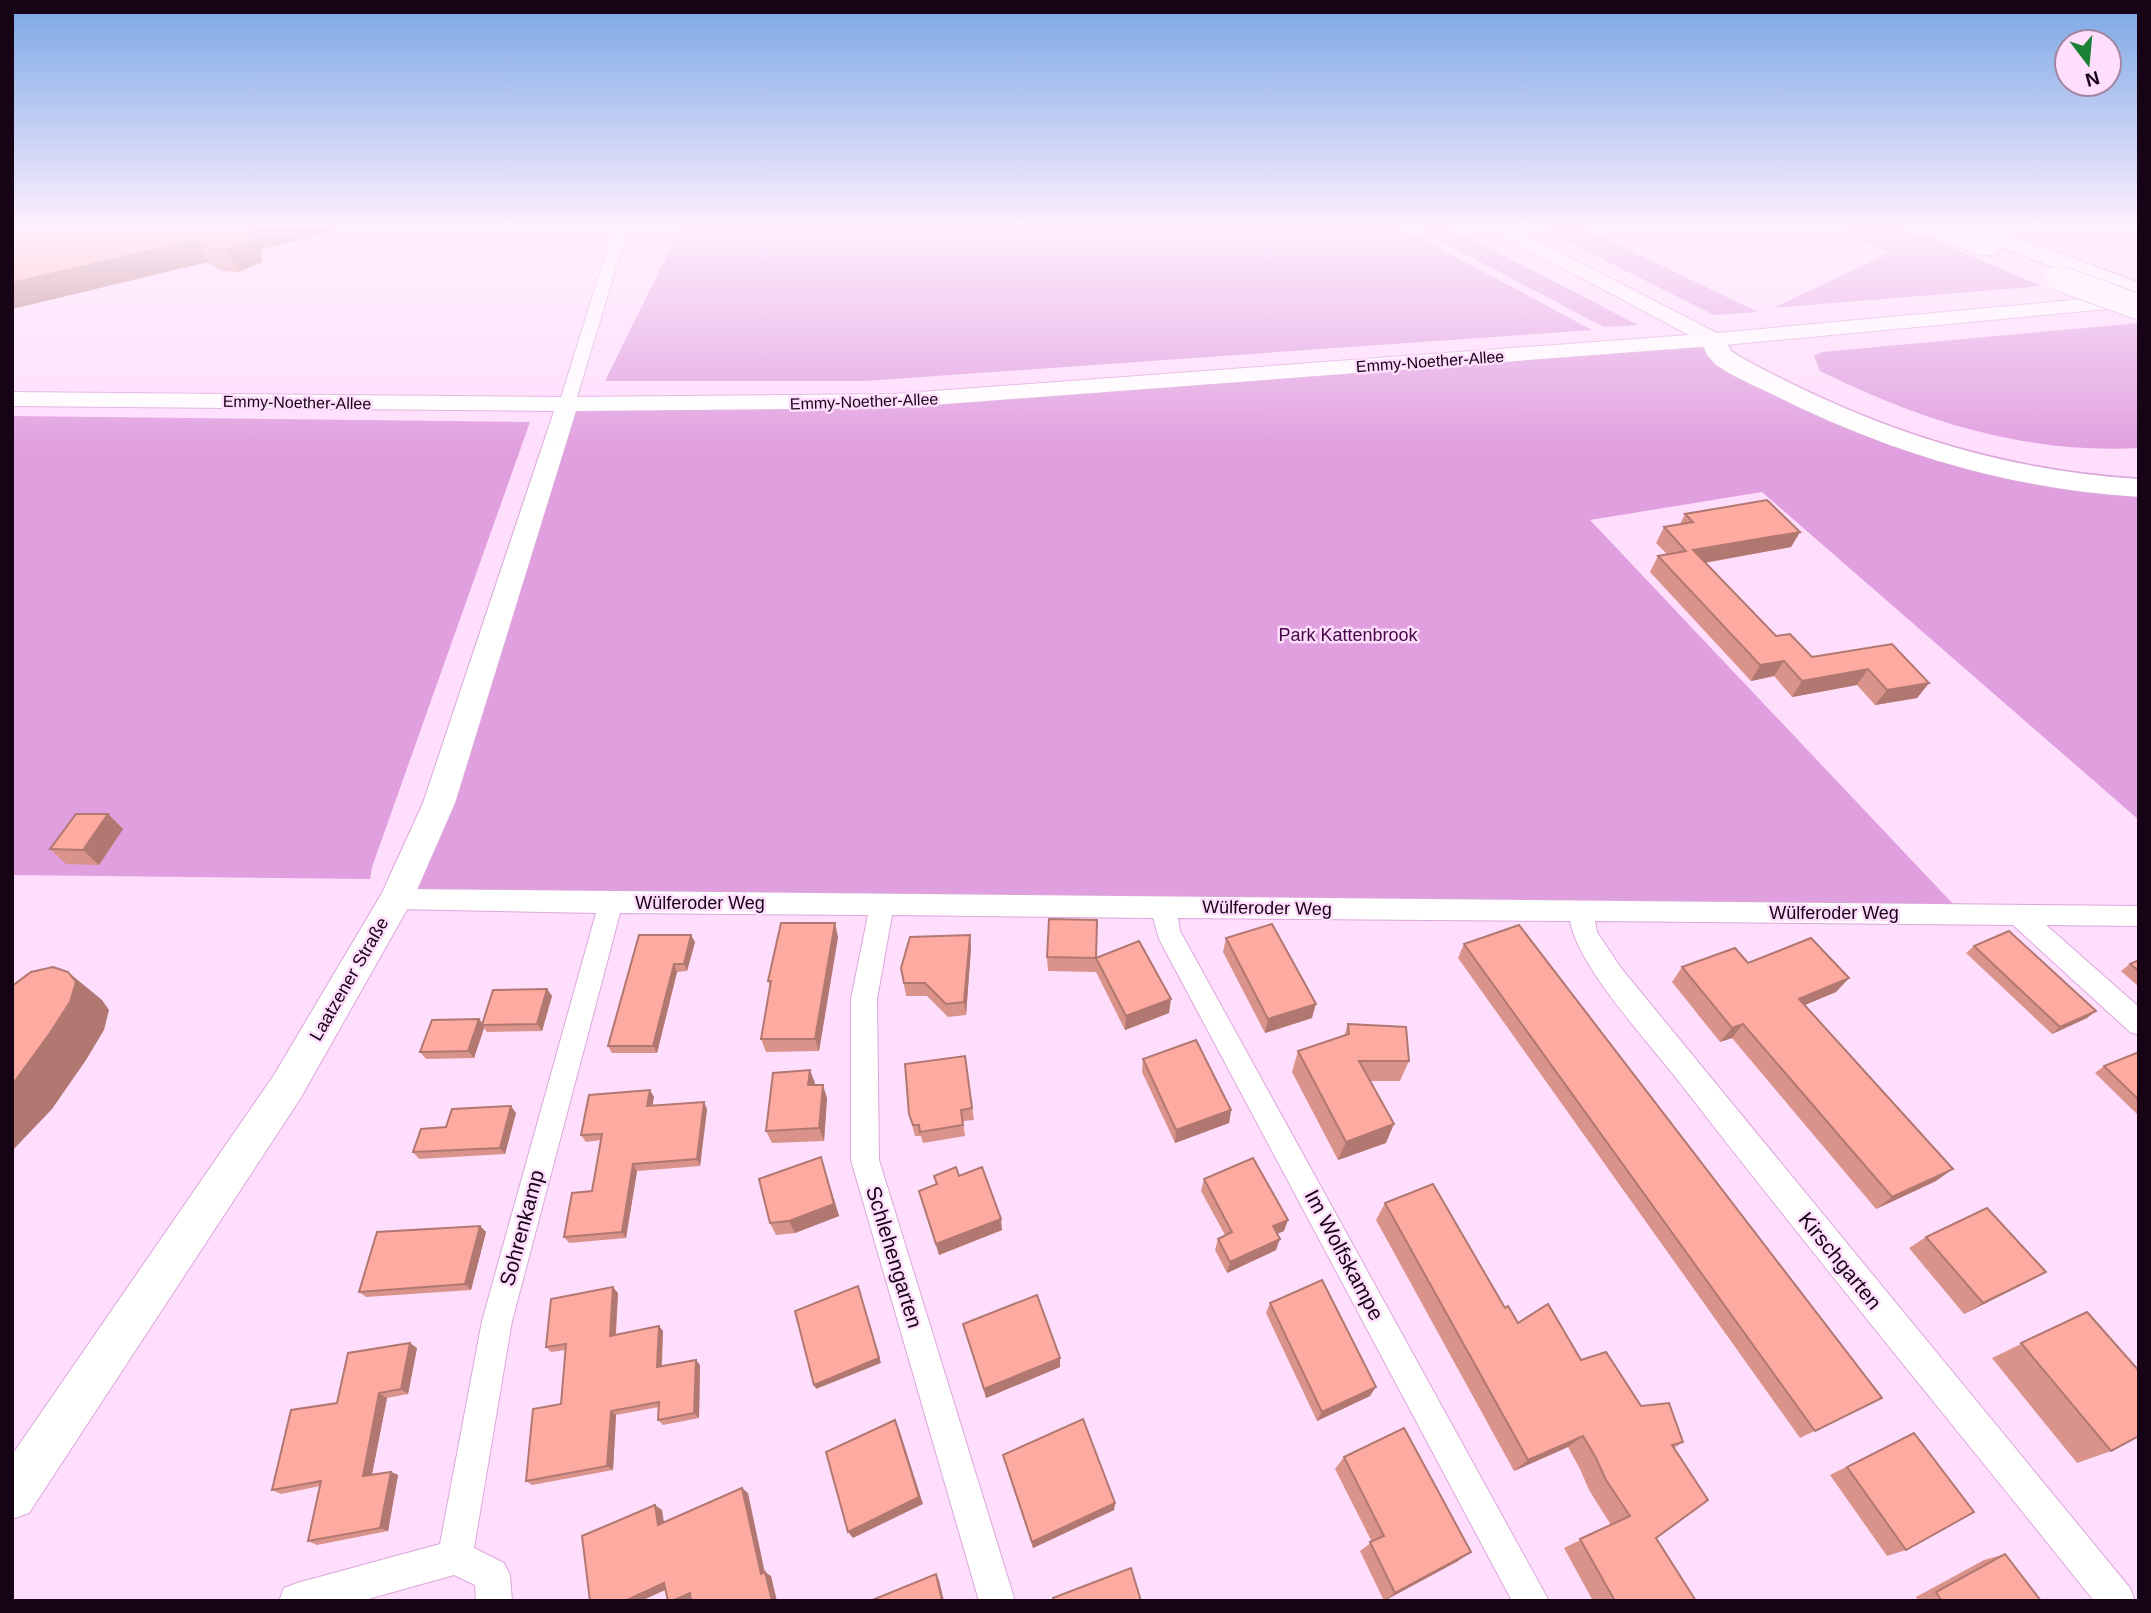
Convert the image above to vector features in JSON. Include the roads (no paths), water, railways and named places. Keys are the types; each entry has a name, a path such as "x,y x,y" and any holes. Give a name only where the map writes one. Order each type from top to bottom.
{"highway":[{"path":"1714,340 1759,352 1877,413 1947,438 2050,460 2139,465"},
{"path":"1714,340 1720,355 1832,414 1890,439 1956,460 2030,478 2139,488"}],"main road":[{"path":"1640,302 1714,340"},
{"name":"Emmy-Noether-Allee","path":"12,399 566,404 893,401 1714,340 2115,302"},
{"name":"Laatzener Straße","path":"12,1496 287,1087 396,899 439,803 566,404"}],"street":[{"path":"566,404 598,302"},
{"name":"Wülferoder Weg","path":"396,899 611,904 882,904 2139,916"},
{"name":"Sohrenkamp","path":"455,1557 497,1321 611,904"},
{"name":"Schlehengarten","path":"882,904 864,999 865,1160 997,1601"},
{"name":"Im Wolfskampe","path":"1164,907 1168,932 1531,1601"},
{"name":"Kirschgarten","path":"1581,911 1585,934 1612,976 1730,1126 2117,1601"},
{"path":"2017,914 2139,1024"},
{"path":"297,1601 455,1557 492,1575 494,1601"}],"park label":[{"name":"Park Kattenbrook","path":"1348,635"}]}
